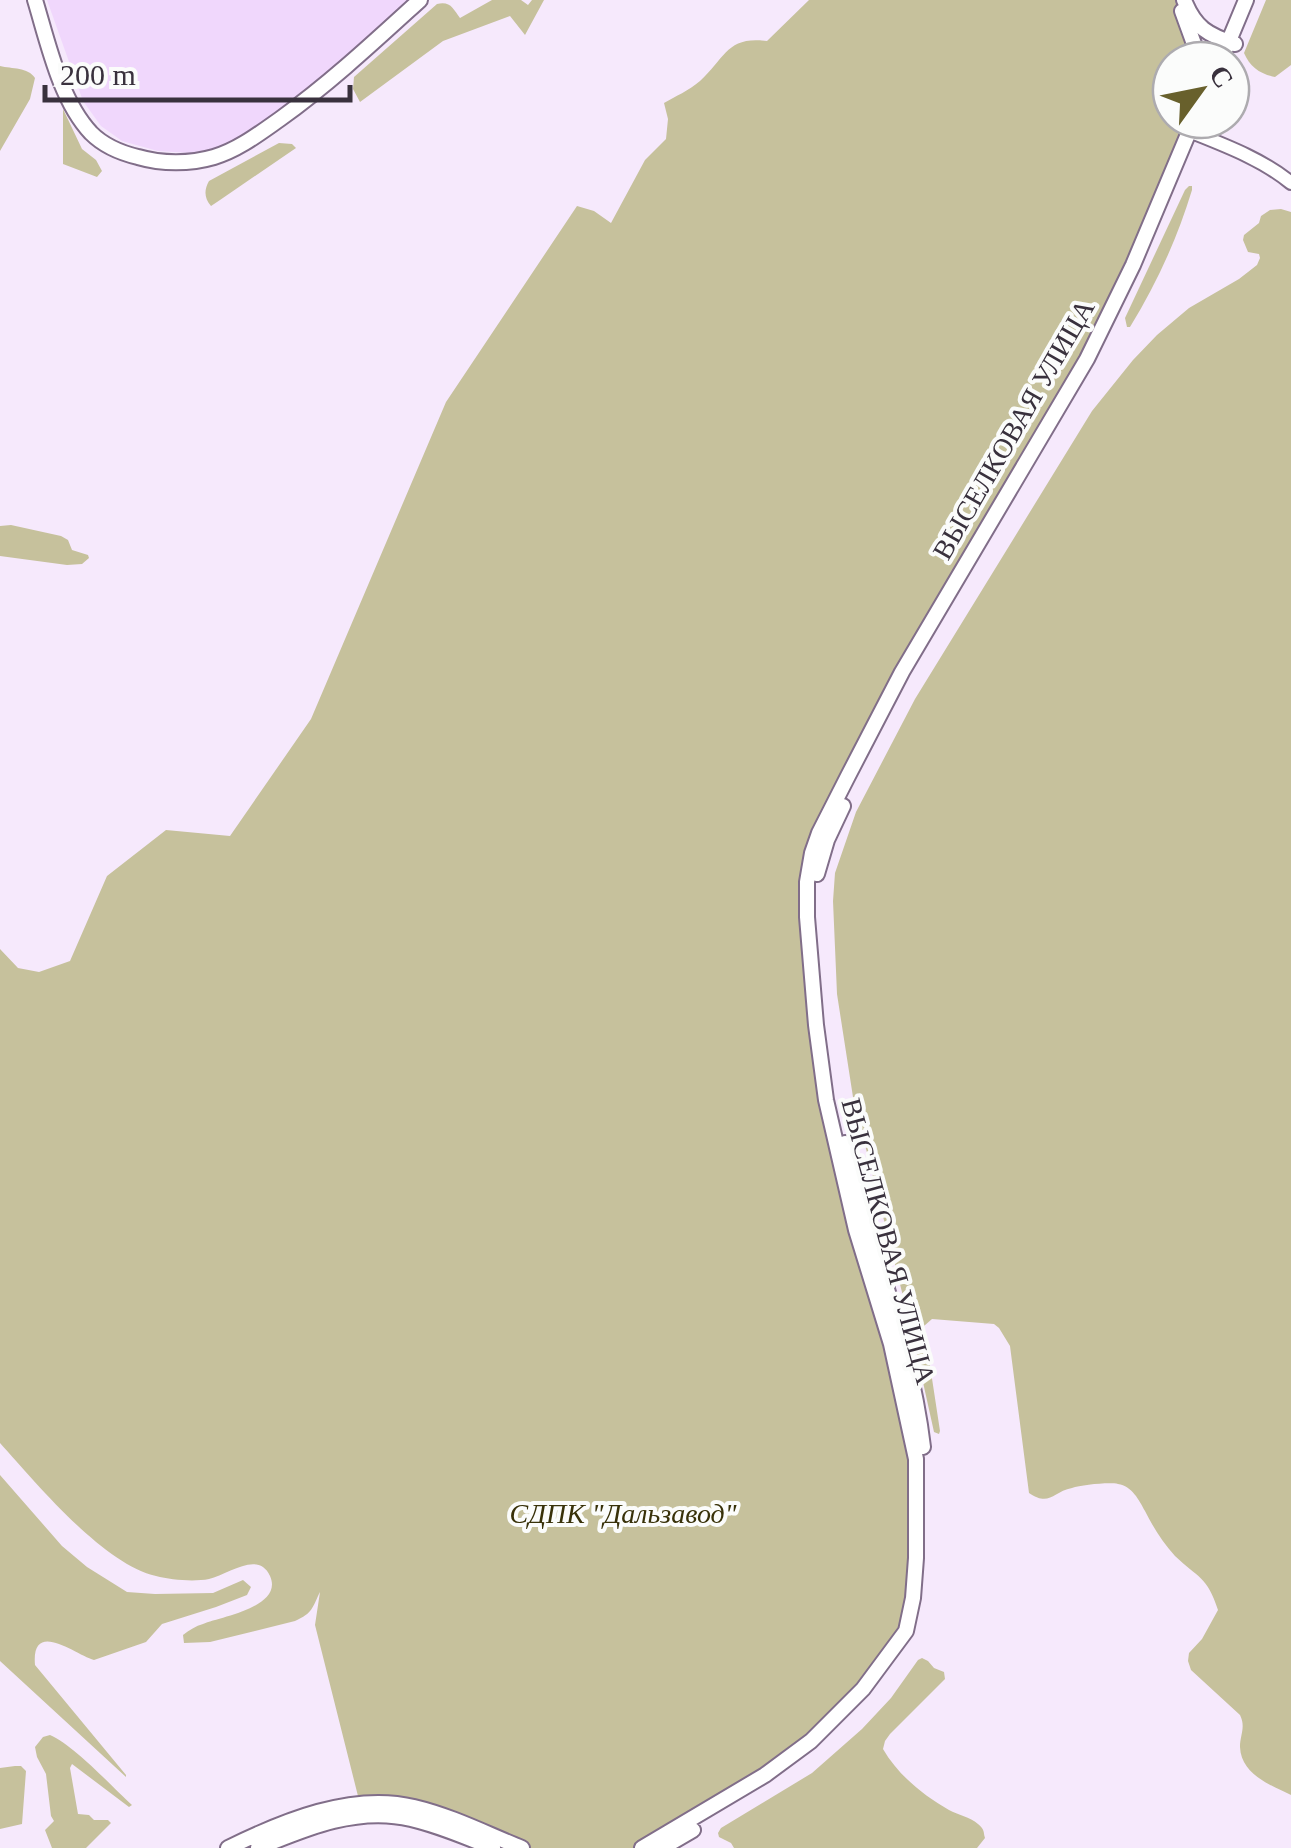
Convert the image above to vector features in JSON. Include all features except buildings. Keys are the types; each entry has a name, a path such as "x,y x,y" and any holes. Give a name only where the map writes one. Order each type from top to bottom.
{"main road":[{"path":"35,0 59,77 81,120 106,145 136,157 164,162 216,157 263,132 321,88 417,0"},
{"path":"44,0 67,72 99,128 122,145 137,150 190,156 214,152 262,128 417,0"},
{"path":"1233,40 1250,0"},
{"path":"1183,3 1200,28 1224,40"},
{"path":"1183,3 1193,40"},
{"name":"ВЫСЕЛКОВАЯ УЛИЦА","path":"642,1848 794,1755 863,1688 906,1631 915,1571 916,1459 891,1344 856,1230 826,1100 807,917 812,853 902,672 1087,359 1190,140"},
{"name":"ВЫСЕЛКОВАЯ УЛИЦА","path":"662,1848 770,1781 816,1746 868,1695 914,1634 924,1557 922,1434 902,1343 834,1098 824,1023 815,884 827,840 868,752 943,617 1095,362 1142,264 1191,140"},
{"path":"1220,140 1291,183"},
{"path":"228,1848 318,1812 382,1803 414,1806 446,1816 522,1848"},
{"path":"258,1848 321,1824 357,1816 408,1818 494,1848"}],"shaded area":[{"path":"47,0 407,0 318,82 255,130 213,150 190,153 158,151 122,141 101,126 83,101"}],"green space":[{"path":"492,0 521,0 528,5 532,0 544,0 525,35 510,16 443,41 360,102 353,89 354,77 437,4 449,5 460,18"},
{"name":"СДПК \"Дальзавод\"","path":"809,0 1175,0 1192,40 1151,40 1151,140 1182,140 1046,432 816,828 811,959 828,1098 914,1457 914,1561 903,1630 865,1686 810,1740 638,1848 529,1848 466,1822 359,1800 315,1625 320,1592 309,1613 295,1621 210,1642 184,1643 183,1635 193,1628 248,1609 268,1596 272,1587 265,1568 250,1564 209,1579 190,1580 162,1577 136,1568 114,1556 72,1520 0,1443 0,949 18,968 39,972 70,961 107,876 166,830 230,836 311,719 446,402 577,206 594,211 611,223 645,160 666,139 668,119 664,103 700,81 735,45 767,41"},
{"path":"1266,0 1291,0 1291,65 1275,77 1256,69 1251,64 1249,40"},
{"path":"0,66 24,70 35,78 30,99 0,151"},
{"path":"63,109 82,149 102,171 97,177 63,164"},
{"path":"279,143 296,148 211,206 206,194 209,181"},
{"path":"1189,186 1192,190 1166,260 1127,327 1125,318"},
{"path":"1281,209 1291,212 1291,1795 1258,1777 1245,1764 1240,1747 1240,1715 1191,1670 1189,1653 1218,1610 1206,1584 1166,1546 1134,1494 1123,1485 1108,1483 1076,1487 1047,1499 1029,1493 1010,1346 994,1324 932,1319 924,1326 940,1431 934,1432 853,1097 837,994 833,901 835,873 856,812 915,699 1092,411 1157,335 1189,308 1257,265 1259,254 1248,252 1244,235 1259,223 1261,216"},
{"path":"0,526 61,536 68,540 72,550 89,558 82,564 67,565 0,556"},
{"path":"0,1475 62,1546 127,1592 213,1593 243,1580 251,1587 247,1595 162,1624 146,1642 94,1660 56,1643 40,1644 35,1665 126,1777 0,1661"},
{"path":"922,1658 944,1672 945,1679 890,1734 883,1749 921,1791 980,1826 985,1838 977,1848 734,1848 719,1837 721,1828 812,1773 862,1729"},
{"path":"50,1735 81,1757 132,1805 129,1807 72,1764 78,1814 111,1823 86,1848 52,1848 45,1830 54,1821 46,1774 35,1747"},
{"path":"21,1766 26,1771 22,1824 0,1829 0,1768"}]}
